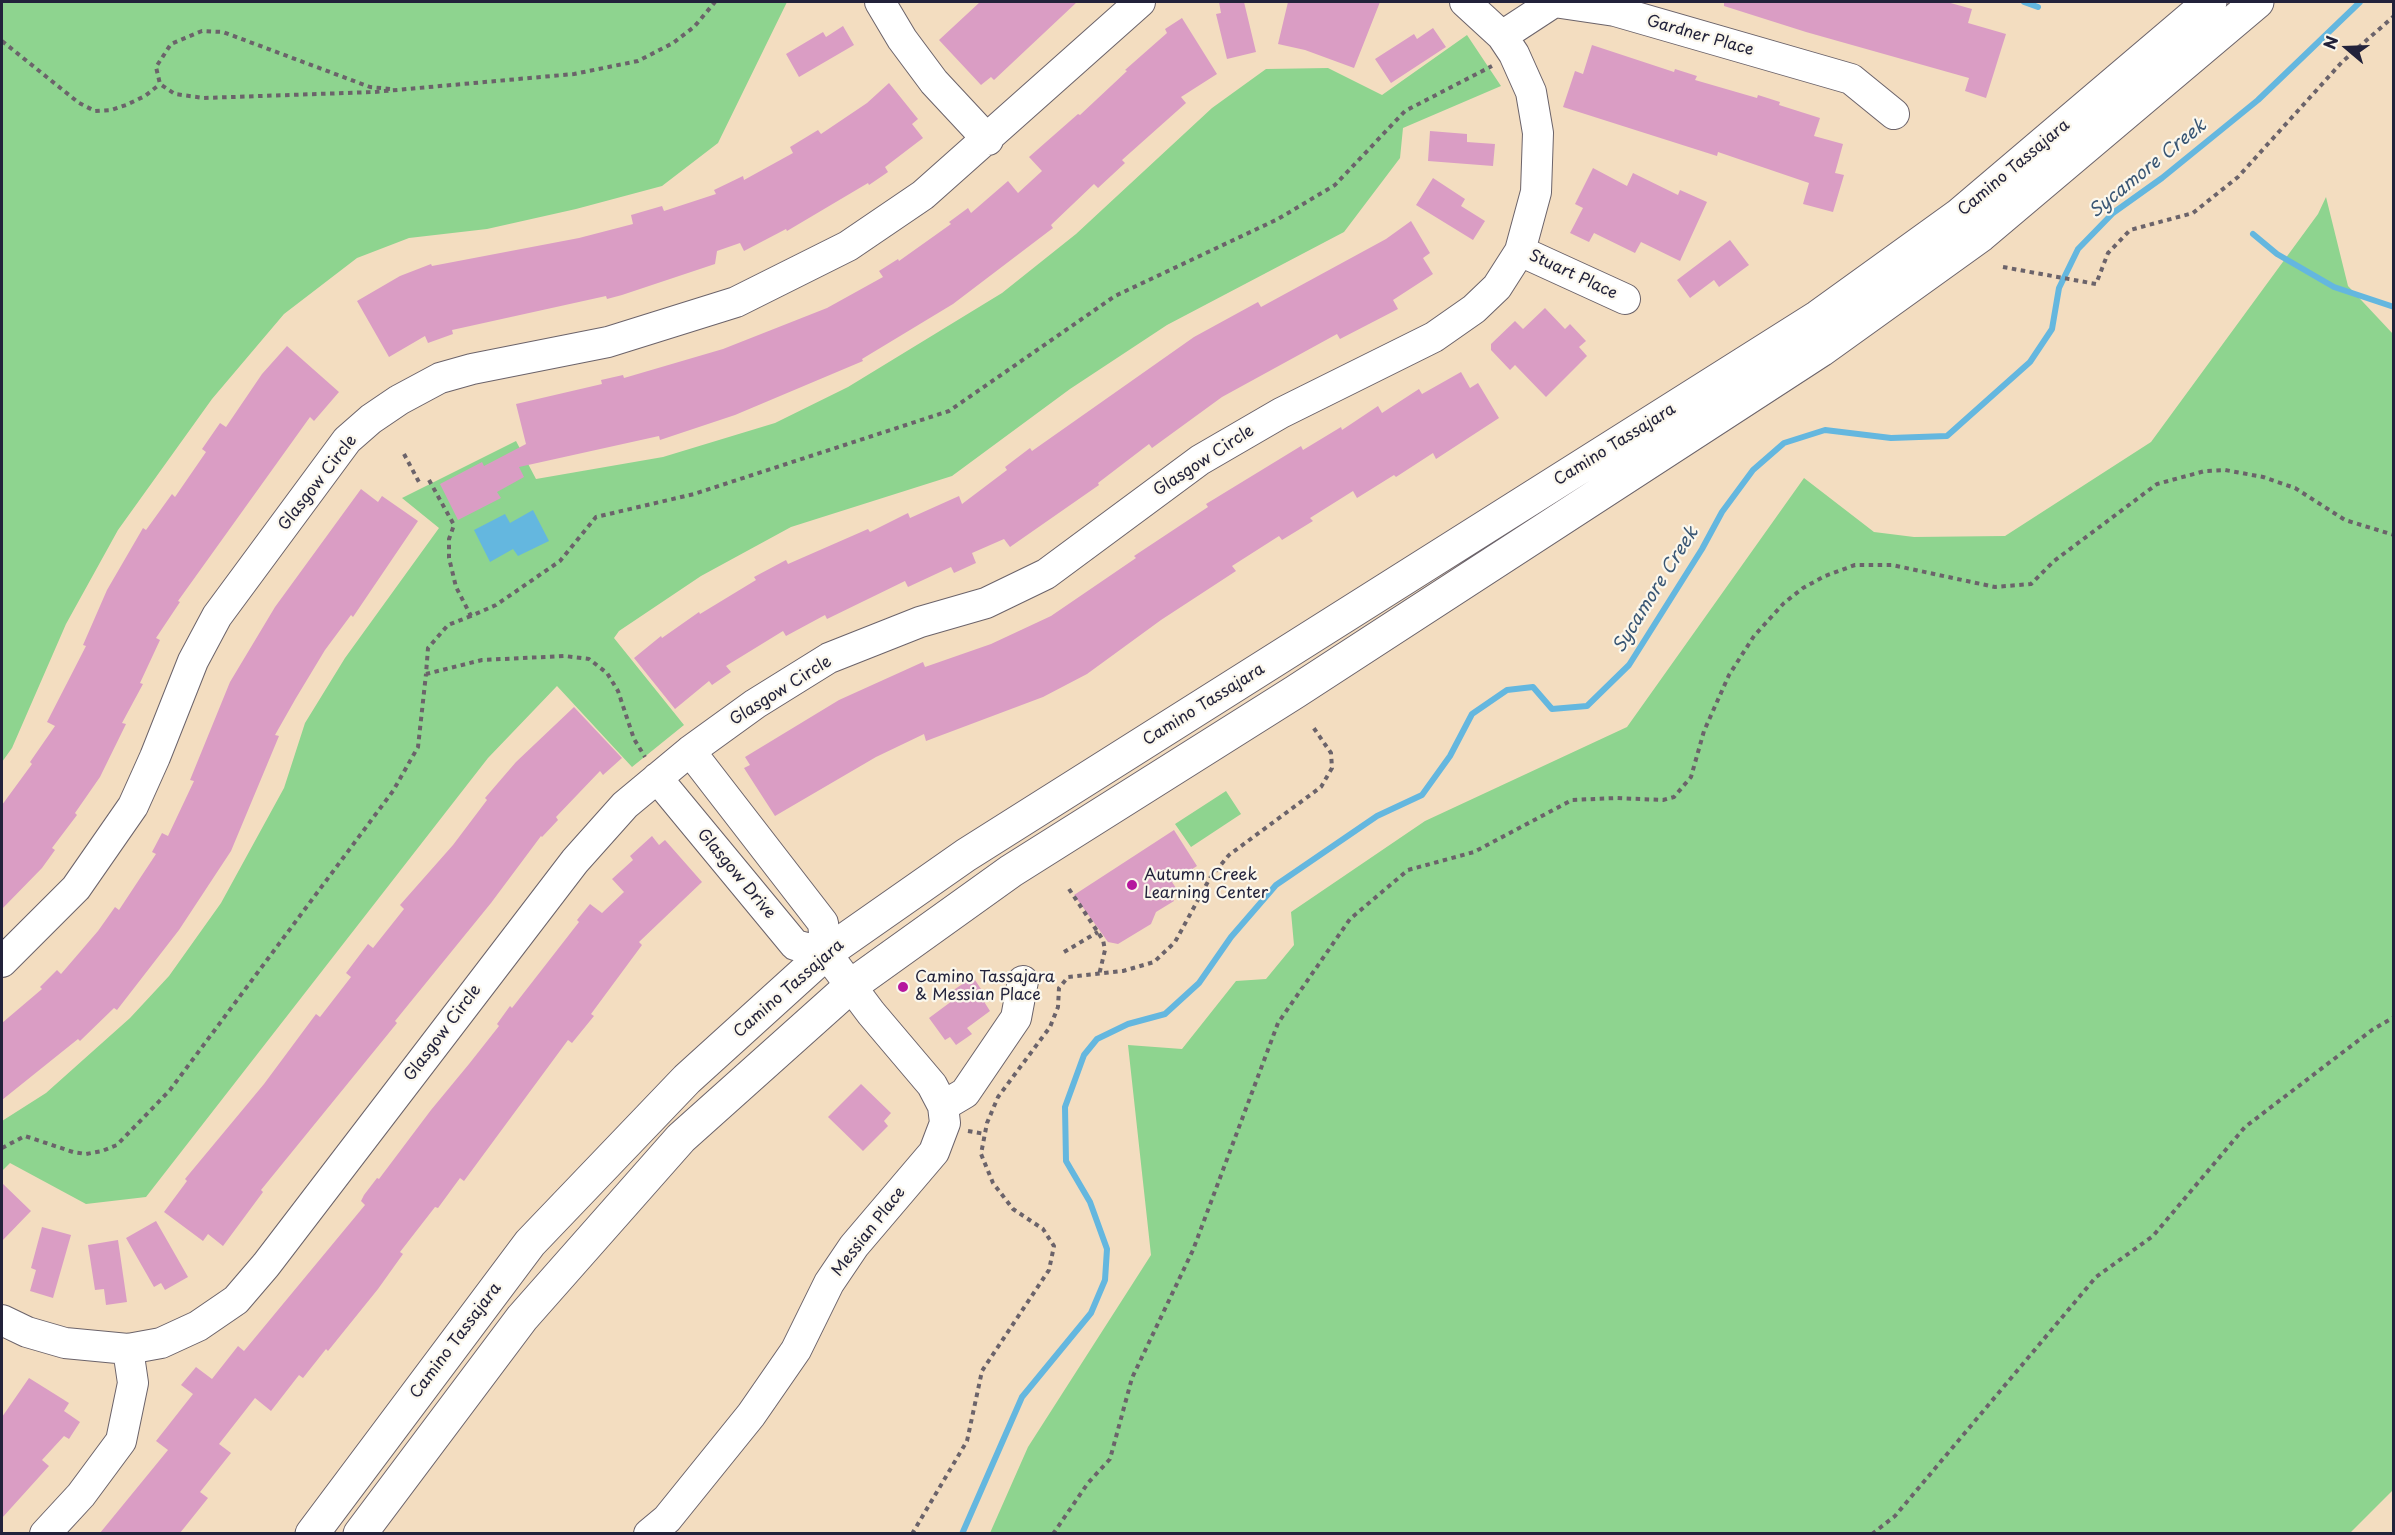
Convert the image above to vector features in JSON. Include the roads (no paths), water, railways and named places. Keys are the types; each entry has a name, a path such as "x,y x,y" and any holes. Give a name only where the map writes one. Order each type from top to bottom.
{"main road":[{"name":"Camino Tassajara","path":"312,1533 530,1242 687,1079 826,953 966,855 1818,317 1958,216 2210,2"},
{"name":"Camino Tassajara","path":"360,1533 522,1318 681,1138 852,985 1011,871 1295,692 1821,350 1981,235 2257,2"}],"street":[{"path":"879,2 902,39 934,82 988,140"},
{"name":"Glasgow Circle","path":"2,962 76,888 133,806 193,661 217,616 347,440 371,419 440,378 472,369 608,342 736,302 848,246 923,195 988,140 1140,2"},
{"name":"Glasgow Circle","path":"2,1320 27,1332 65,1343 128,1349 161,1344 198,1326 236,1300 266,1265 575,861 625,805 690,751 755,704 829,658 921,622 986,603 1046,574 1200,460 1281,413 1434,337 1466,315 1497,287 1520,251 1536,192 1538,133 1531,92 1508,45 1465,2"},
{"name":"Gardner Place","path":"1508,45 1554,2 1615,11 1851,79 1894,114"},
{"name":"Stuart Place","path":"1520,251 1625,299"},
{"path":"690,751 823,923 826,953 871,1013 932,1084 943,1106 965,1093 1016,1017 1023,981"},
{"name":"Glasgow Drive","path":"657,778 795,945 826,953"},
{"name":"Messian Place","path":"649,1533 667,1519 751,1415 796,1350 830,1283 854,1246 934,1152 945,1123 943,1106"},
{"path":"45,1533 81,1495 120,1441 133,1383 128,1349"}],"water":[{"path":"533,510 549,541 518,556 513,549 490,562 474,530 505,514 510,523"}],"waterway":[{"path":"2024,2 2038,7"},
{"name":"Sycamore Creek","path":"962,1534 1022,1397 1091,1313 1105,1280 1107,1249 1090,1202 1066,1161 1065,1107 1084,1055 1097,1039 1128,1024 1165,1014 1199,983 1231,937 1276,885 1377,816 1422,795 1450,756 1472,714 1507,690 1533,687 1552,709 1587,706 1629,665 1702,549 1722,512 1753,470 1784,443 1825,430 1891,438 1947,436 2030,362 2052,329 2059,288 2078,249 2113,213 2162,178 2258,100 2360,2"},
{"path":"2253,234 2277,254 2334,287 2394,307"}],"place":[{"name":"Autumn Creek Learning Center","path":"1132,885"},
{"name":"Camino Tassajara & Messian Place","path":"903,987"}]}
